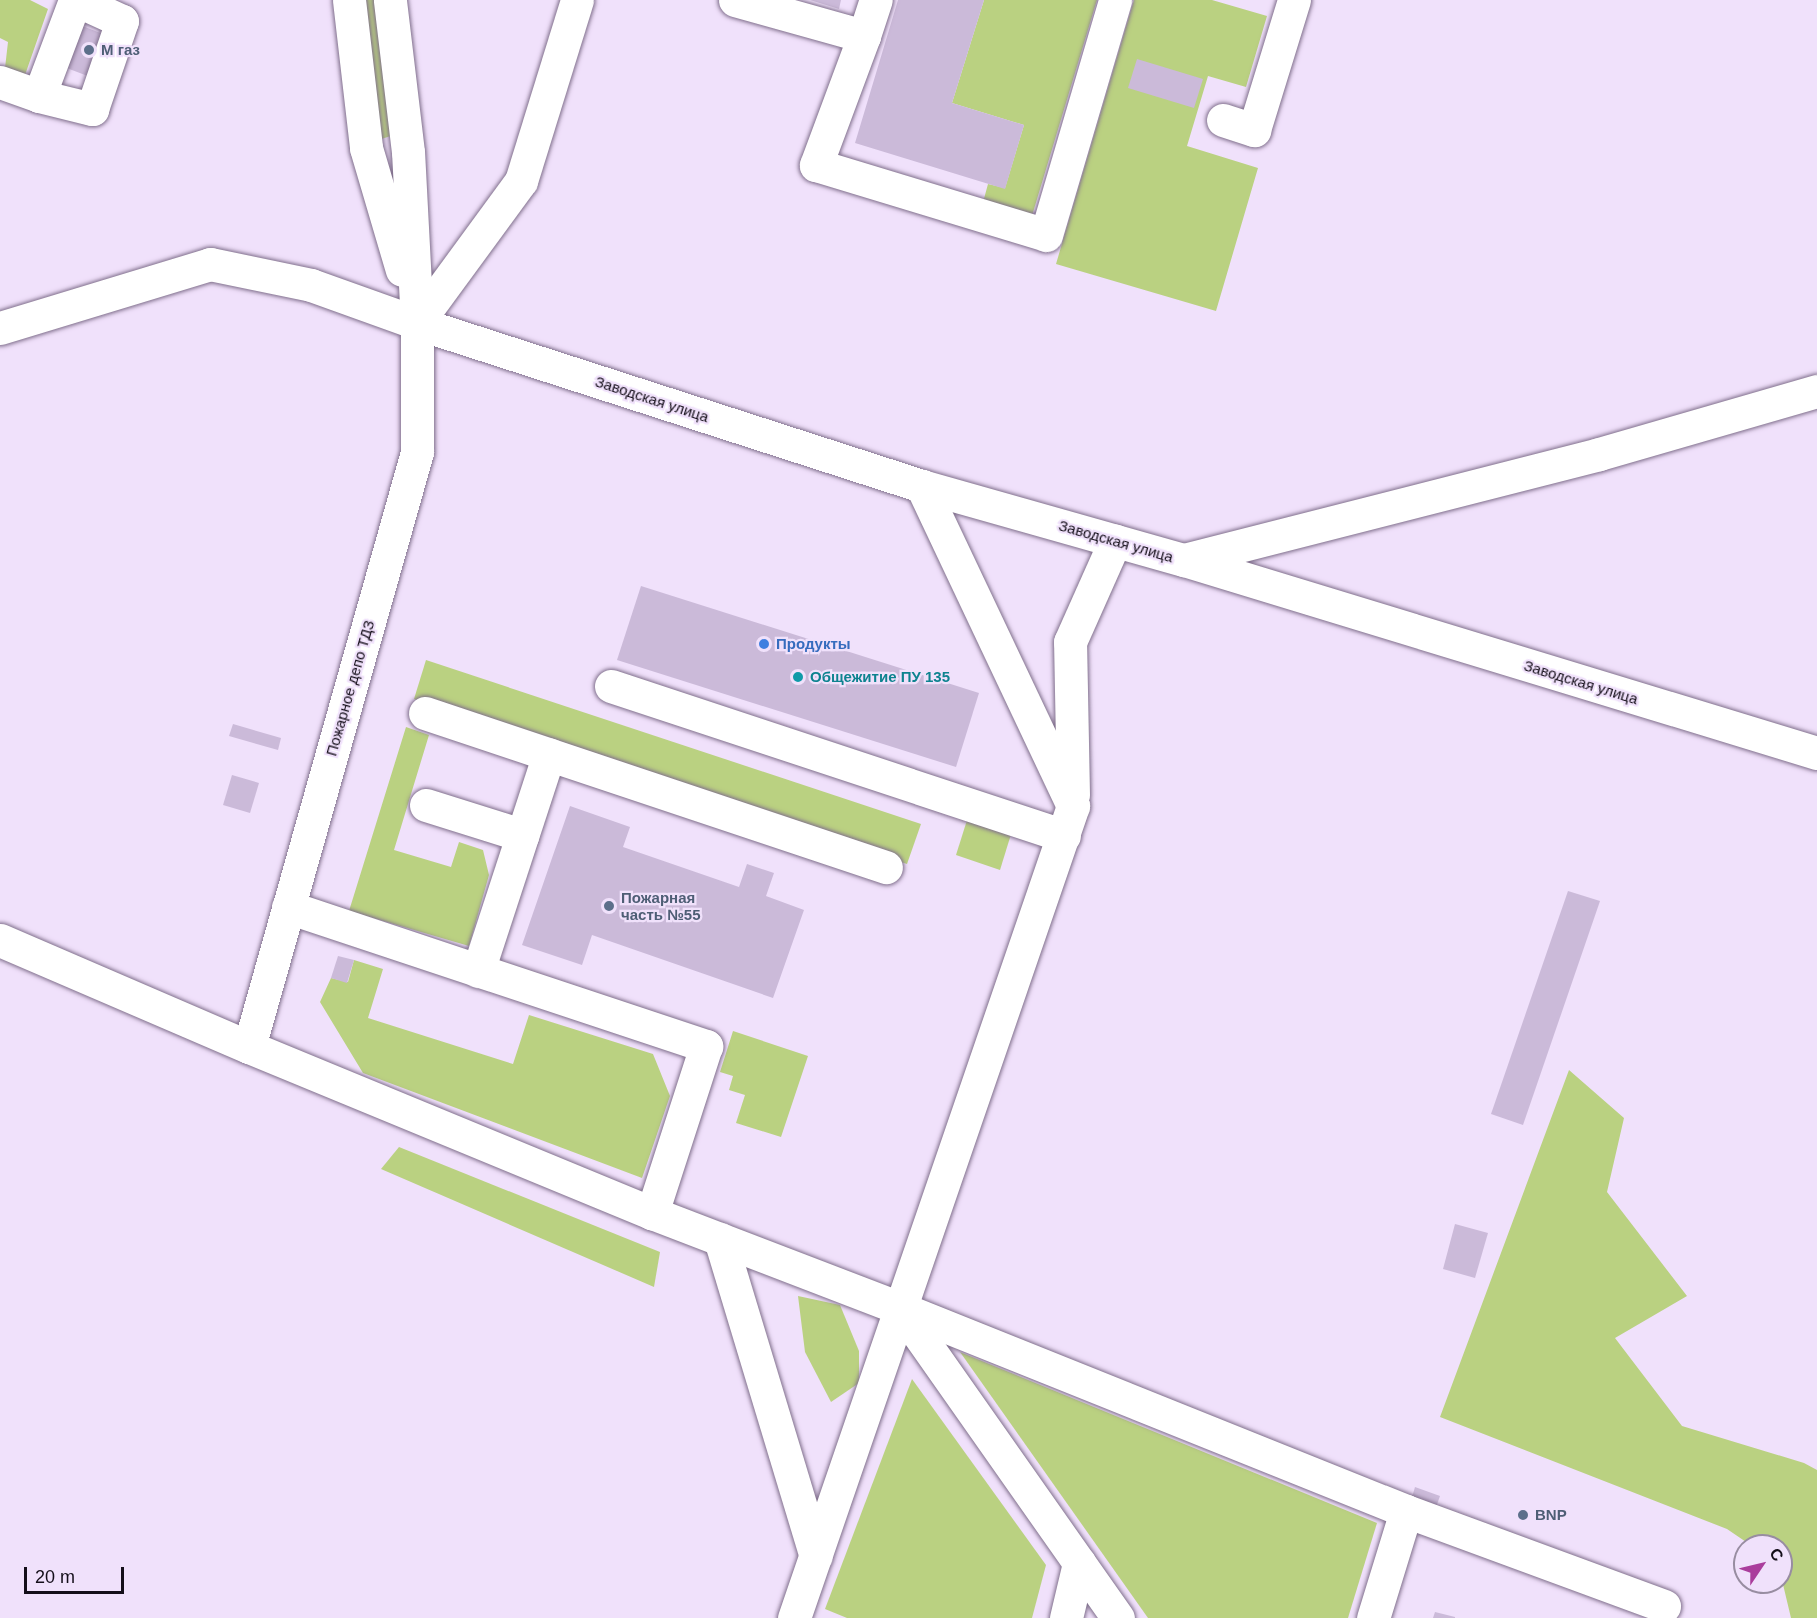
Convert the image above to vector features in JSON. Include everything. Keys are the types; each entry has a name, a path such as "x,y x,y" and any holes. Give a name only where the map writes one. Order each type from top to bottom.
{"street":[{"path":"0,82 39,96 92,109 122,21 76,0 39,96"},
{"path":"349,0 366,148 417,323"},
{"path":"390,0 408,152 417,323"},
{"path":"417,323 521,181 577,0"},
{"path":"735,0 864,36"},
{"path":"876,0 816,165 1046,236 1115,0"},
{"path":"1223,120 1254,130 1294,0"},
{"name":"Заводская улица","path":"0,328 210,264 311,285 417,323 922,486 1184,560 1817,753"},
{"name":"Пожарное депо ТДЗ","path":"249,1047 417,452 417,323"},
{"path":"1184,560 1599,454 1817,391"},
{"path":"922,486 1068,821"},
{"path":"794,1618 1068,821 1070,642 1115,541"},
{"path":"611,686 1068,821"},
{"path":"425,713 886,867"},
{"path":"478,971 549,754"},
{"path":"426,805 522,835"},
{"path":"288,907 706,1046 652,1213"},
{"path":"0,940 249,1047 652,1213 900,1308 1406,1511 1664,1606"},
{"path":"720,1239 816,1556"},
{"path":"900,1308 1118,1618"},
{"path":"1374,1618 1406,1511"},
{"path":"1066,1618 1079,1563"}],"green space":[{"path":"0,0 30,0 48,9 25,75 5,68 8,42 0,38"},
{"path":"359,0 379,0 394,135 375,141"},
{"path":"984,0 1097,0 1031,219 982,206 988,184 1005,188 1024,125 952,103"},
{"path":"1134,0 1212,0 1267,16 1246,87 1208,76 1187,146 1258,168 1216,311 1056,264"},
{"path":"426,660 921,824 907,864 414,699"},
{"path":"406,727 429,735 394,850 451,867 459,842 483,850 489,875 469,946 349,911"},
{"path":"968,817 1012,831 1000,870 956,855"},
{"path":"354,960 383,969 368,1018 513,1064 529,1015 653,1054 670,1096 642,1178 363,1073 320,1002 331,978 348,982"},
{"path":"733,1031 808,1056 781,1137 736,1123 745,1095 729,1090 733,1076 720,1072"},
{"path":"1569,1070 1624,1118 1607,1192 1687,1296 1615,1338 1682,1426 1804,1463 1817,1470 1817,1618 1791,1618 1785,1594 1793,1594 1793,1534 1734,1534 1727,1529 1440,1417"},
{"path":"399,1147 660,1252 654,1287 381,1169"},
{"path":"798,1296 840,1305 859,1351 859,1383 831,1402 805,1352"},
{"path":"960,1352 1377,1523 1348,1618 1148,1618"},
{"path":"912,1379 1046,1565 1032,1618 847,1618 825,1609"}],"building":[{"path":"810,0 841,0 839,9"},
{"path":"898,0 984,0 952,103 1024,125 1005,189 855,143"},
{"path":"80,25 108,36 93,78 64,67"},
{"path":"1137,59 1203,79 1194,108 1128,88"},
{"name":"Общежитие ПУ 135","path":"641,586 979,693 956,767 617,660"},
{"path":"233,724 281,738 278,750 229,736"},
{"path":"232,775 259,783 250,813 223,805"},
{"path":"570,806 630,827 623,847 739,887 747,864 774,873 766,896 804,910 773,998 592,935 582,965 522,945"},
{"path":"1568,891 1600,901 1523,1125 1491,1114"},
{"path":"338,956 354,960 347,983 331,978"},
{"path":"1455,1224 1488,1233 1475,1278 1443,1269"},
{"path":"1415,1487 1440,1496 1434,1513 1410,1504"},
{"path":"1435,1612 1455,1617 1455,1618 1433,1618"}],"place":[{"name":"М газ","path":"89,50"},
{"name":"Продукты","path":"764,644"},
{"name":"Общежитие ПУ 135","path":"798,677"},
{"name":"Пожарная часть №55","path":"609,906"},
{"name":"BNP","path":"1523,1515"}]}
